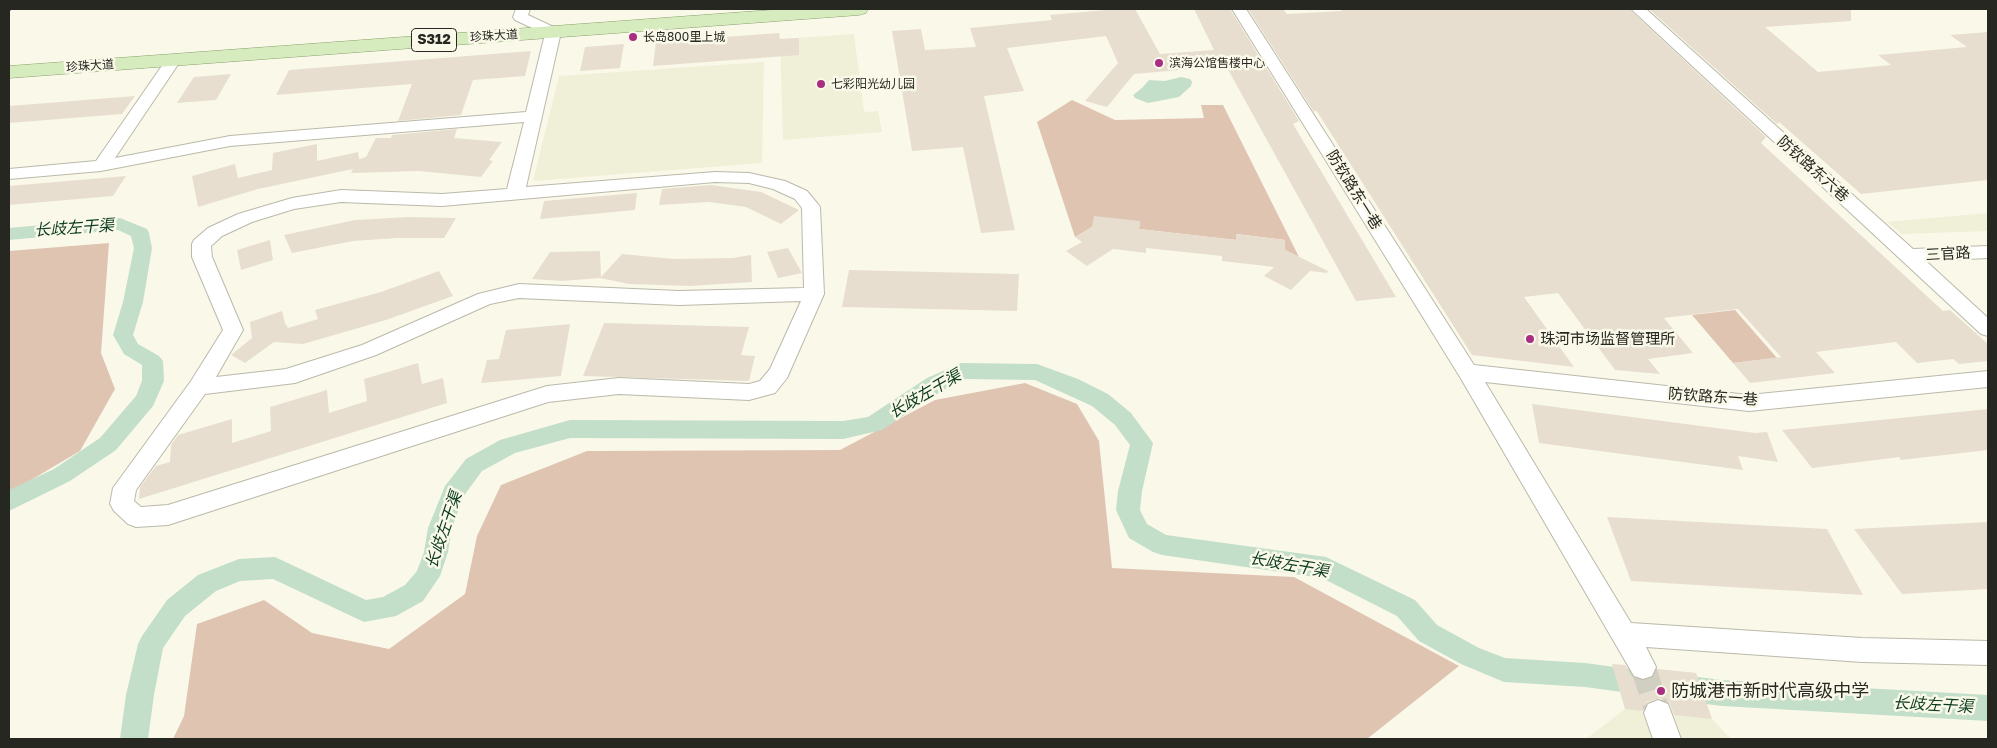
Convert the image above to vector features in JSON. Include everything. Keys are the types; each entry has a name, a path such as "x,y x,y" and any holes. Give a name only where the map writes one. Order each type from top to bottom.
{"main road":[{"name":"珍珠大道","path":"9,54 522,13 634,9"},
{"name":"珍珠大道","path":"9,72 859,9"}],"street":[{"name":"防钦路东一巷","path":"1239,9 1468,372 1643,667"},
{"name":"防钦路东六巷","path":"1638,9 1988,329"},
{"path":"515,195 553,32 522,13"},
{"path":"101,166 173,60"},
{"path":"9,174 101,166 230,141 533,116"},
{"path":"715,177 749,178 779,185 800,194 810,206 814,294 778,373 767,387 750,392 619,386 547,394 168,516 136,517 122,504 126,488 199,387 233,330 202,257 201,244 215,232 245,218 292,204 341,196 442,200 715,177"},
{"name":"三官路","path":"1908,256 1988,252"},
{"path":"199,387 287,377 369,350 485,299 519,291 679,298 814,294"},
{"name":"防钦路东一巷","path":"1468,372 1749,403 1988,379"},
{"path":"1622,634 1862,650 1988,653"},
{"path":"1658,713 1667,739"}],"shaded area":[{"name":"七彩阳光幼儿园","path":"854,34 864,112 878,111 882,132 783,140 780,39"},
{"path":"764,62 762,163 533,181 559,76"},
{"path":"1181,77 1190,79 1192,82 1191,86 1179,97 1148,103 1135,98 1133,95 1149,80 1165,81"},
{"path":"1072,100 1115,120 1204,118 1201,105 1223,105 1299,257 1285,250 1285,240 1237,234 1236,240 1139,229 1140,221 1092,227 1075,237 1037,122"},
{"path":"1988,213 1988,231 1902,234 1887,222"},
{"path":"109,243 101,353 115,389 80,451 9,493 9,251"},
{"path":"1735,310 1777,358 1733,363 1692,315"},
{"path":"1025,383 1077,404 1099,441 1112,568 1294,577 1459,666 1367,739 173,739 184,716 197,624 264,600 312,633 389,649 465,594 477,536 501,485 587,451 840,450 935,400"},
{"name":"防城港市新时代高级中学","path":"1612,664 1696,673 1712,719 1731,739 1586,739 1625,709"}],"building":[{"path":"1135,9 1160,54 1214,50 1194,9 1230,9 1299,121 1293,124 1396,297 1356,301 1226,66 1134,74 1107,107 1085,101 1118,63 1106,36 1007,48 1024,91 984,96 1015,230 981,233 963,147 912,151 892,31 921,29 925,50 976,47 970,28 1052,20 1050,15"},
{"path":"1248,9 1283,9 1287,14 1342,11 1340,9 1629,9 1766,137 1761,143 1943,311 1950,310 1988,344 1988,361 1959,364 1953,359 1917,363 1896,342 1816,352 1835,373 1750,383 1733,363 1781,357 1738,309 1664,318 1693,353 1648,359 1660,374 1615,370 1558,293 1524,297 1574,367 1472,355 1316,110 1314,112"},
{"path":"1649,9 1851,9 1851,21 1765,27 1818,72 1891,65 1878,55 1967,47 1950,35 1988,32 1988,180 1861,194 1779,122 1777,124"},
{"path":"779,33 780,39 799,38 799,55 653,66 656,42"},
{"path":"624,44 620,68 580,71 585,47"},
{"path":"531,51 525,76 473,80 461,115 398,121 412,84 276,95 289,70"},
{"path":"231,74 216,100 177,103 194,77"},
{"path":"135,96 122,114 9,123 9,106"},
{"path":"457,129 454,138 502,142 489,160 493,161 481,177 419,171 351,173 353,169 258,189 198,207 192,176 235,164 238,178 272,170 273,153 317,144 317,161 358,152 359,159 366,157 376,138 391,138 392,135"},
{"path":"126,176 113,196 9,205 9,186"},
{"path":"711,185 761,192 799,210 781,224 746,207 709,202 659,205 662,189"},
{"path":"637,193 635,210 540,219 544,201"},
{"path":"1094,216 1140,221 1139,229 1236,240 1236,234 1285,240 1285,250 1328,271 1327,273 1310,271 1291,290 1264,276 1274,267 1222,261 1222,256 1146,248 1146,253 1113,249 1087,266 1066,251 1082,242 1075,237 1092,227"},
{"path":"408,217 456,218 444,238 397,238 353,241 292,253 284,235 355,220"},
{"path":"270,240 273,260 241,270 237,250"},
{"path":"788,248 802,273 778,278 767,252"},
{"path":"600,251 601,277 622,254 674,259 732,258 751,255 752,282 690,286 629,284 600,278 562,281 532,279 550,252"},
{"path":"849,270 1019,274 1017,311 842,307"},
{"path":"439,271 453,296 386,320 303,344 274,342 245,363 231,355 252,338 250,322 282,311 288,328 318,319 315,310 381,292"},
{"path":"604,323 749,327 741,355 755,356 749,381 583,376"},
{"path":"570,324 561,376 481,383 487,360 499,359 506,330"},
{"path":"418,363 422,384 443,378 447,403 139,499 140,487 156,466 170,462 171,445 178,435 232,419 232,443 271,431 270,407 327,390 329,413 367,401 364,379"},
{"path":"1532,404 1755,433 1767,432 1778,462 1738,456 1743,470 1539,443"},
{"path":"1988,409 1988,450 1901,460 1899,457 1812,468 1782,430"},
{"path":"1607,517 1827,529 1863,595 1631,581"},
{"path":"1988,522 1988,589 1902,594 1854,529"},
{"path":"1612,664 1625,665 1632,677 1642,681 1653,678 1657,669 1696,673 1712,719 1674,715 1670,703 1659,698 1647,702 1643,711 1625,709"}],"waterway":[{"name":"长歧左干渠","path":"9,234 120,224 140,233 143,248 133,302 123,335 131,349 152,361 153,381 145,400 108,444 62,475 21,494 9,502"},
{"name":"长歧左干渠","path":"134,739 140,695 151,644 176,608 207,583 239,570 275,568 364,611 387,608 414,593 428,576 436,552 440,528 453,493 474,465 508,446 570,429 843,430 874,424 935,384 961,371 1037,372 1070,385 1100,400 1123,419 1142,443 1130,491 1128,510 1138,531 1162,545 1326,568 1406,608 1428,633 1470,656 1504,670 1585,675 1644,683"},
{"name":"长歧左干渠","path":"1674,687 1722,693 1988,708"}],"tunnel":[{"path":"1643,667 1658,713"}],"place":[{"name":"长岛800里上城","path":"633,37"},
{"name":"滨海公馆售楼中心","path":"1159,63"},
{"name":"七彩阳光幼儿园","path":"821,84"},
{"name":"珠河市场监督管理所","path":"1530,339"},
{"name":"防城港市新时代高级中学","path":"1661,691"}]}
